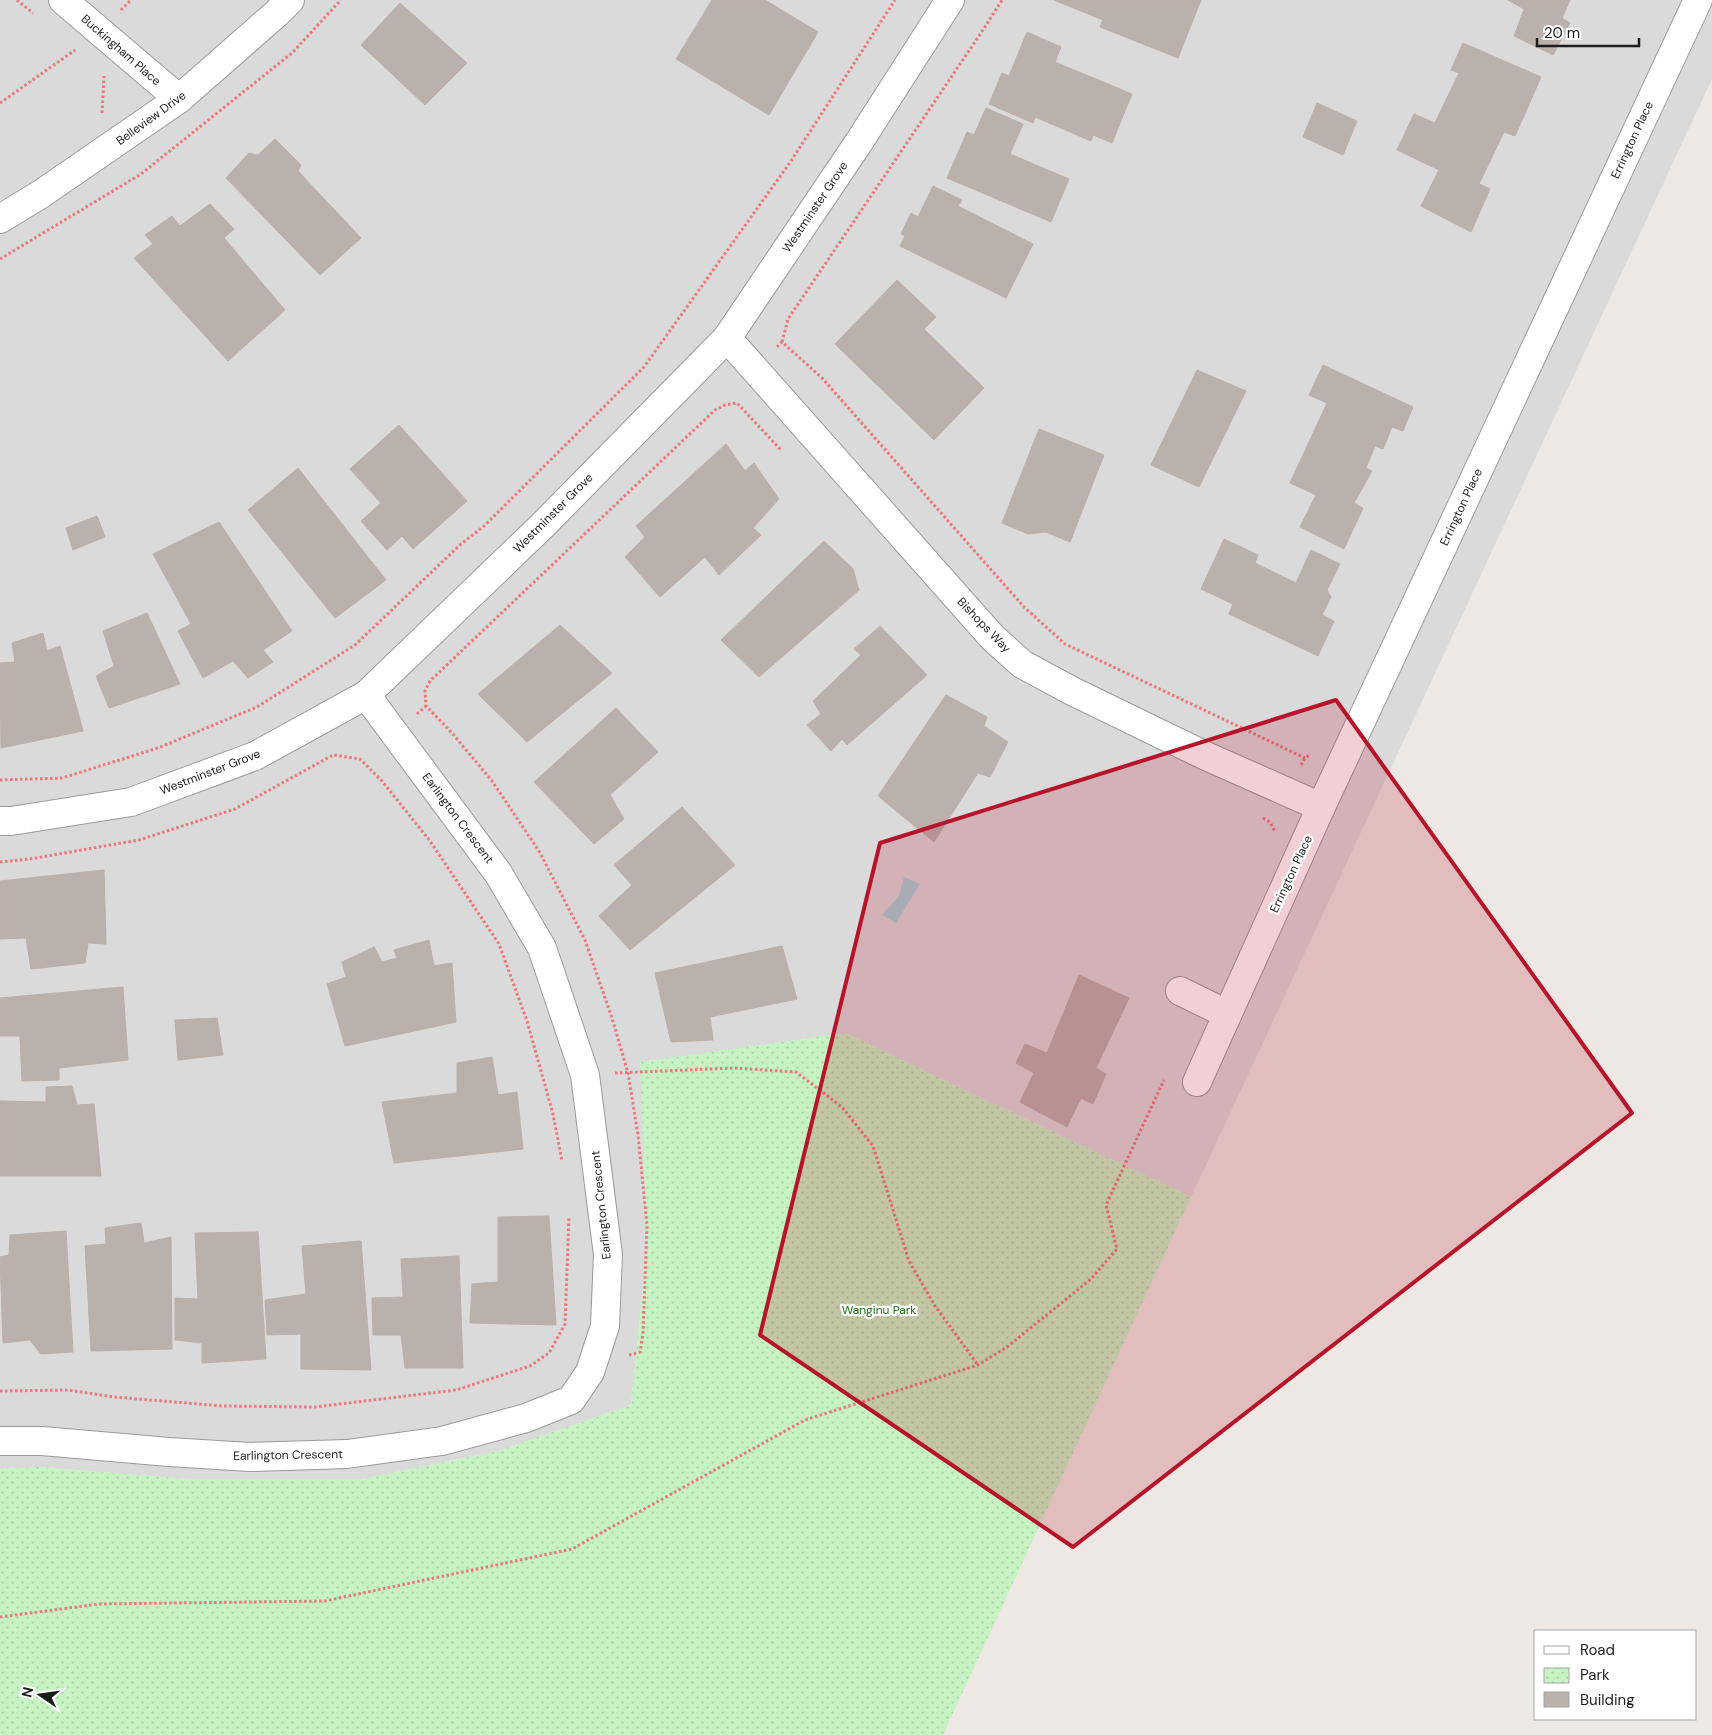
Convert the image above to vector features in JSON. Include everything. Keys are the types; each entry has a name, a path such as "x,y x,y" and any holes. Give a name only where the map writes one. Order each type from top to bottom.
{"street":[{"name":"Buckingham Place","path":"63,0 179,99"},
{"name":"Belleview Drive","path":"0,219 41,194 179,99 290,0"},
{"name":"Westminster Grove","path":"0,821 11,821 131,802 255,756 366,695 542,526 727,338 859,142 950,0"},
{"name":"Errington Place","path":"1197,1082 1321,807 1698,0"},
{"name":"Bishops Way","path":"727,338 993,638 1022,664 1072,691 1206,756 1321,807"},
{"name":"Earlington Crescent","path":"0,1441 42,1441 250,1457 347,1454 442,1441 526,1418 571,1400 590,1372 605,1326 608,1255 585,1075 542,948 498,873 366,695"},
{"path":"1180,991 1227,1014"}],"path":[{"path":"16,0 39,18"},
{"path":"0,780 62,778 158,748 257,707 355,645 462,544 484,526 644,367 792,161 895,0"},
{"path":"756,371 782,342 788,320 1002,0"},
{"path":"0,103 77,48"},
{"path":"104,72 102,113 122,139"},
{"path":"782,342 822,378 1024,607 1065,644 1305,758"},
{"path":"628,1073 612,1018 585,940 539,851 492,781 452,733 426,706 425,691 430,681 715,410 725,405 737,403 784,453"},
{"path":"360,759 382,781 430,841 499,944 527,1021 553,1114 563,1168"},
{"path":"1262,818 1270,822 1277,834"},
{"path":"585,1075 734,1068 796,1072 842,1107 873,1146 909,1260 935,1306 978,1365"},
{"path":"0,1618 99,1604 325,1601 572,1549 805,1420 978,1365 1007,1346 1091,1280 1117,1249 1106,1205 1164,1080"},
{"path":"0,1391 68,1390 114,1397 223,1406 315,1407 456,1390 530,1366 550,1353 565,1324 570,1214"}],"highlighted area":[{"path":"1336,700 1632,1113 1073,1547 760,1335 880,843"}],"shaded area":[{"path":"0,0 1712,0 1712,79 1191,1197 845,1033 647,1248 631,1405 498,1451 362,1479 189,1479 37,1467 0,1469"}],"green space":[{"name":"Wanginu Park","path":"845,1033 1191,1197 943,1735 0,1735 0,1469 37,1467 189,1479 362,1479 498,1451 631,1405 647,1248 640,1062"}],"water":[{"path":"904,877 920,884 896,923 882,915 899,896"}],"building":[{"path":"712,0 765,0 818,32 769,115 676,59"},
{"path":"1054,0 1201,0 1178,58 1100,27 1103,20"},
{"path":"1508,0 1570,0 1562,18 1570,23 1553,55 1514,36 1524,9"},
{"path":"400,3 467,63 425,105 361,45"},
{"path":"1027,32 1061,47 1055,62 1132,94 1112,143 1093,135 1091,141 1035,117 1033,123 989,104 1002,73 1009,76"},
{"path":"1463,43 1541,77 1515,136 1504,132 1479,184 1490,189 1471,232 1421,206 1439,170 1397,150 1414,114 1435,123 1459,73 1451,70"},
{"path":"1317,103 1357,121 1343,155 1303,137"},
{"path":"986,108 1023,124 1010,154 1069,179 1051,222 947,178 967,132 974,135"},
{"path":"275,139 301,165 298,171 361,238 320,275 226,178 249,153 258,155"},
{"path":"933,186 962,200 958,206 1033,244 1006,298 900,246 905,236 901,234 911,213 918,217"},
{"path":"210,204 234,229 224,238 285,310 228,361 134,258 153,244 145,235 172,216 180,226"},
{"path":"897,280 936,317 924,329 984,388 934,440 835,344"},
{"path":"1323,365 1413,407 1403,431 1392,427 1383,449 1375,446 1366,468 1372,471 1354,503 1363,508 1344,549 1300,527 1316,495 1290,483 1327,403 1309,395"},
{"path":"1197,370 1246,391 1199,487 1151,465"},
{"path":"399,425 467,501 413,549 402,536 387,550 361,521 381,503 350,469"},
{"path":"1039,429 1104,455 1070,542 1046,532 1028,534 1002,523"},
{"path":"726,444 745,471 754,463 779,499 753,528 761,535 719,575 705,557 660,597 625,557 645,537 636,526"},
{"path":"298,468 386,580 335,618 248,510"},
{"path":"97,516 105,537 73,550 66,528"},
{"path":"219,522 292,631 263,650 273,662 248,678 233,661 203,678 178,631 191,624 153,554"},
{"path":"1224,539 1258,555 1255,563 1296,583 1311,550 1340,564 1327,590 1331,597 1322,615 1334,621 1318,656 1229,614 1233,604 1201,589"},
{"path":"824,541 853,569 859,590 759,677 721,640"},
{"path":"147,613 180,684 109,708 96,676 114,666 103,631"},
{"path":"560,625 612,673 527,742 478,694"},
{"path":"880,626 927,675 847,745 842,739 831,751 807,725 821,714 813,701 861,655 854,649"},
{"path":"43,633 47,651 60,646 83,731 1,748 0,663 15,662 12,643"},
{"path":"946,695 987,717 984,726 1008,742 990,777 978,773 934,842 878,796"},
{"path":"616,708 658,752 610,795 624,819 594,844 534,782"},
{"path":"682,807 735,865 630,950 599,916 632,885 614,865"},
{"path":"104,870 106,944 88,943 85,963 31,969 26,938 0,939 0,881"},
{"path":"429,940 434,966 452,963 456,1022 345,1046 327,984 346,977 342,962 374,947 382,962 397,958 394,950"},
{"path":"782,946 797,999 710,1017 713,1040 671,1042 655,973"},
{"path":"1079,975 1129,998 1096,1068 1106,1074 1093,1104 1081,1098 1067,1127 1020,1102 1034,1073 1016,1063 1025,1044 1047,1053"},
{"path":"123,987 128,1060 59,1068 59,1080 22,1081 20,1036 0,1036 0,998"},
{"path":"217,1018 223,1055 178,1060 175,1020"},
{"path":"492,1057 498,1095 517,1092 523,1149 394,1163 382,1102 457,1093 457,1063"},
{"path":"72,1086 77,1105 94,1104 101,1176 0,1176 0,1101 46,1102 46,1087"},
{"path":"549,1216 556,1325 470,1323 472,1284 498,1282 498,1217"},
{"path":"141,1223 144,1243 171,1237 172,1349 91,1351 85,1246 106,1244 105,1228"},
{"path":"66,1231 73,1352 41,1354 30,1340 3,1343 0,1257 9,1255 10,1235"},
{"path":"258,1232 266,1359 202,1363 202,1343 175,1340 175,1298 198,1299 195,1233"},
{"path":"361,1241 371,1370 301,1369 301,1334 267,1335 265,1300 306,1294 302,1246"},
{"path":"459,1256 463,1368 405,1368 401,1335 373,1335 372,1298 403,1297 401,1259"}]}
